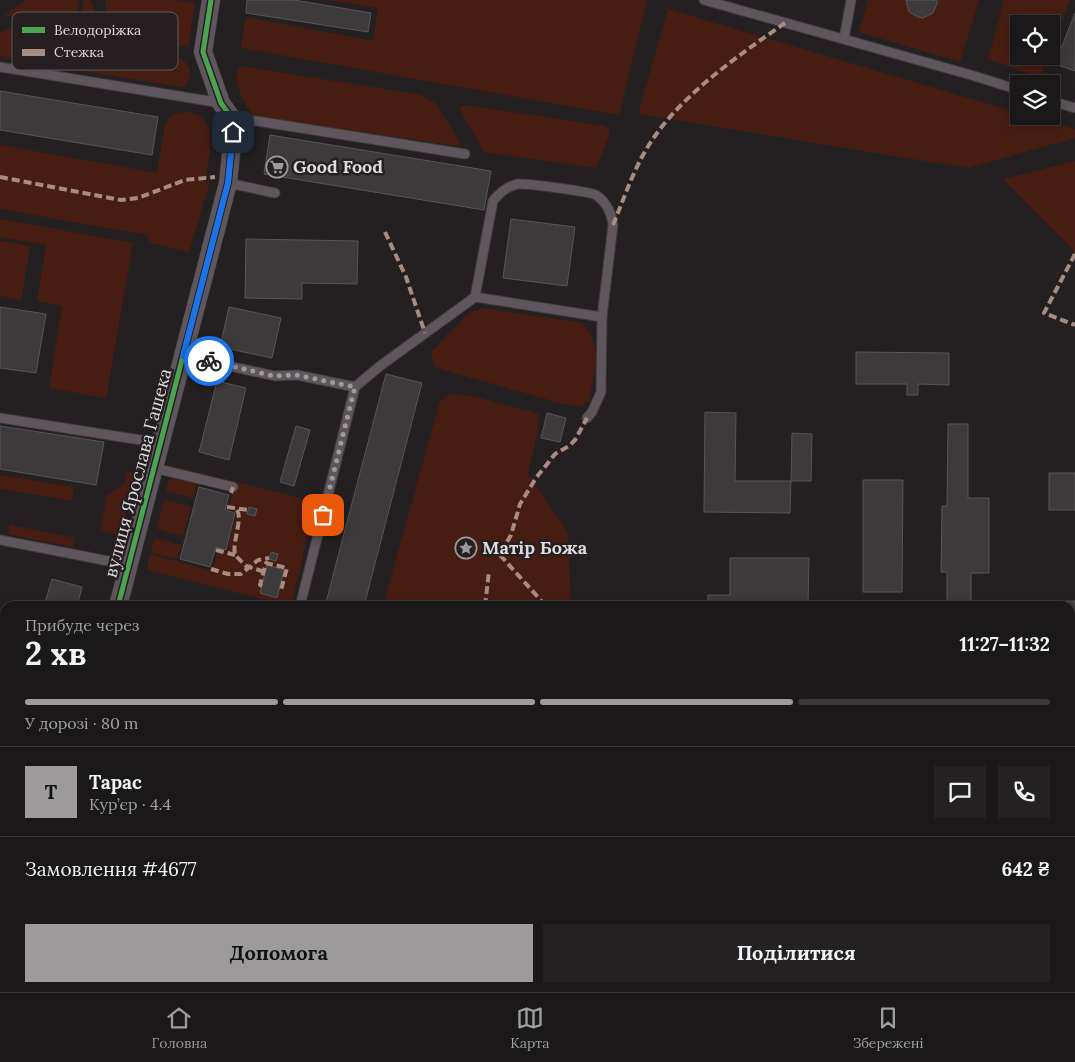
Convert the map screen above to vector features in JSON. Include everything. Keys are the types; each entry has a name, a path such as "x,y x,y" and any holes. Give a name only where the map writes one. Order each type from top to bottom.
{"street":[{"name":"вулиця Ярослава Гашека","path":"119,601 228,183 232,144 226,110 203,52 211,0"}],"lane":[{"path":"704,0 1010,87"},
{"path":"844,39 850,0"},
{"path":"16,70 465,154"},
{"path":"1060,103 1075,108"},
{"path":"228,183 275,193"},
{"path":"301,601 355,387 380,366 475,297 493,201 506,188 519,184 594,194 606,203 611,213 613,225 602,316 601,392 592,412 587,418"},
{"path":"475,297 602,316"},
{"path":"183,356 274,376 296,375 355,387"},
{"path":"0,418 160,443"},
{"path":"154,468 233,487"},
{"path":"0,540 129,564"}],"shaded area":[{"path":"27,0 79,0 77,12 12,12 12,16 4,15"},
{"path":"84,0 90,0 95,12 82,12"},
{"path":"105,0 176,0 195,3 188,47 178,45 178,12 107,12"},
{"path":"328,0 647,0 619,115 241,48 246,17 373,41 378,8"},
{"path":"868,0 979,0 960,62 859,32"},
{"path":"1004,0 1070,0 1060,25 1060,15 1010,15 1010,65 1045,65 1041,75 1032,75 988,59"},
{"path":"668,9 1010,110 1010,125 1060,125 1075,129 1075,138 968,168 638,114"},
{"path":"12,30 12,59 0,55 0,32"},
{"path":"178,58 186,63 190,71 189,80 183,87 79,70 178,70"},
{"path":"241,66 421,95 436,104 459,141 458,146 253,116 242,98 237,83 237,70"},
{"path":"464,105 605,126 609,129 610,133 596,168 490,153 484,151 481,147 461,111 460,107"},
{"path":"184,112 196,114 204,120 210,138 209,160 205,181 210,182 189,252 148,242 148,235 0,209 0,145 157,173 165,124 173,115"},
{"path":"1075,161 1075,252 1003,179"},
{"path":"0,219 133,243 106,398 49,388 62,306 37,301 46,245 0,237"},
{"path":"0,241 30,246 21,300 0,296"},
{"path":"483,308 582,323 593,341 596,360 589,401 580,407 560,403 434,366 431,352 469,313"},
{"path":"450,394 472,396 539,414 538,429 528,474 568,533 571,601 384,601 440,401"},
{"path":"173,466 312,501 313,513 292,601 271,601 147,570 150,554 212,571 218,549 227,551 237,512 228,510 233,492 197,483 193,498 166,491","holes":["267,565 284,570 277,598 260,593"]},
{"path":"127,472 136,472 121,535 100,531 107,495 124,485"},
{"path":"0,475 74,487 72,501 0,489"},
{"path":"164,500 191,507 183,536 157,529"},
{"path":"10,525 75,538 73,547 8,534"},
{"path":"155,538 181,545 177,559 151,552"}],"building":[{"path":"247,0 294,0 371,13 368,32 246,13"},
{"path":"906,0 937,0 937,4 933,13 923,18 909,12"},
{"path":"1075,13 1075,71 1058,65 1060,65 1060,51"},
{"path":"0,91 158,117 152,155 0,130"},
{"path":"270,135 491,171 484,210 264,174"},
{"path":"511,219 575,227 567,286 503,278"},
{"path":"246,239 358,241 357,284 302,283 302,299 245,298"},
{"path":"0,307 46,314 36,373 0,368"},
{"path":"229,307 281,318 272,358 220,347"},
{"path":"856,352 949,353 949,385 918,384 918,395 907,395 907,384 856,384"},
{"path":"386,374 422,383 365,601 326,601"},
{"path":"217,381 246,388 229,460 199,452"},
{"path":"705,412 736,413 735,481 791,481 790,513 704,512"},
{"path":"547,413 566,418 560,442 541,438"},
{"path":"948,424 968,424 968,498 989,498 989,573 971,573 971,601 947,601 947,572 941,572 942,506 947,506"},
{"path":"0,426 104,442 96,485 0,469"},
{"path":"296,426 310,430 294,486 280,482"},
{"path":"792,433 812,434 811,481 791,481"},
{"path":"1049,473 1075,473 1075,510 1049,510"},
{"path":"863,480 903,480 902,592 863,592"},
{"path":"199,487 229,495 225,510 235,513 226,550 216,547 210,567 180,559"},
{"path":"249,507 257,509 255,516 247,514"},
{"path":"271,552 278,554 276,561 269,559"},
{"path":"730,558 809,558 808,601 708,601 708,595 730,595"},
{"path":"267,565 284,570 277,598 260,593"},
{"path":"52,579 82,587 78,601 45,601"}],"marked path":[{"path":"613,225 643,155 671,116 706,82 785,23"},
{"path":"0,177 121,200 138,198 185,180 215,177"},
{"path":"385,232 406,277 425,333"},
{"path":"1075,254 1044,313 1075,325"},
{"path":"501,552 511,535 520,504 536,478 555,454 575,440 587,418"},
{"path":"231,493 233,487"},
{"path":"227,507 248,510"},
{"path":"237,510 239,519 234,550 235,555 246,566 265,572"},
{"path":"216,550 235,555"},
{"path":"500,555 541,601"},
{"path":"211,569 228,574 241,574 258,560 269,558"},
{"path":"262,586 260,585 266,563 287,568 281,590 279,591"},
{"path":"486,601 489,571"}],"cycle path":[{"path":"119,601 228,183 232,144 231,117 221,103 203,52 211,0"}],"way so far":[{"path":"209,361 274,376 296,375 355,387 323,515"}],"place":[{"name":"Good Food","path":"277,167"},
{"name":"Матір Божа","path":"466,548"}],"route":[{"path":"209,361 183,356 228,183 233,132"}]}
